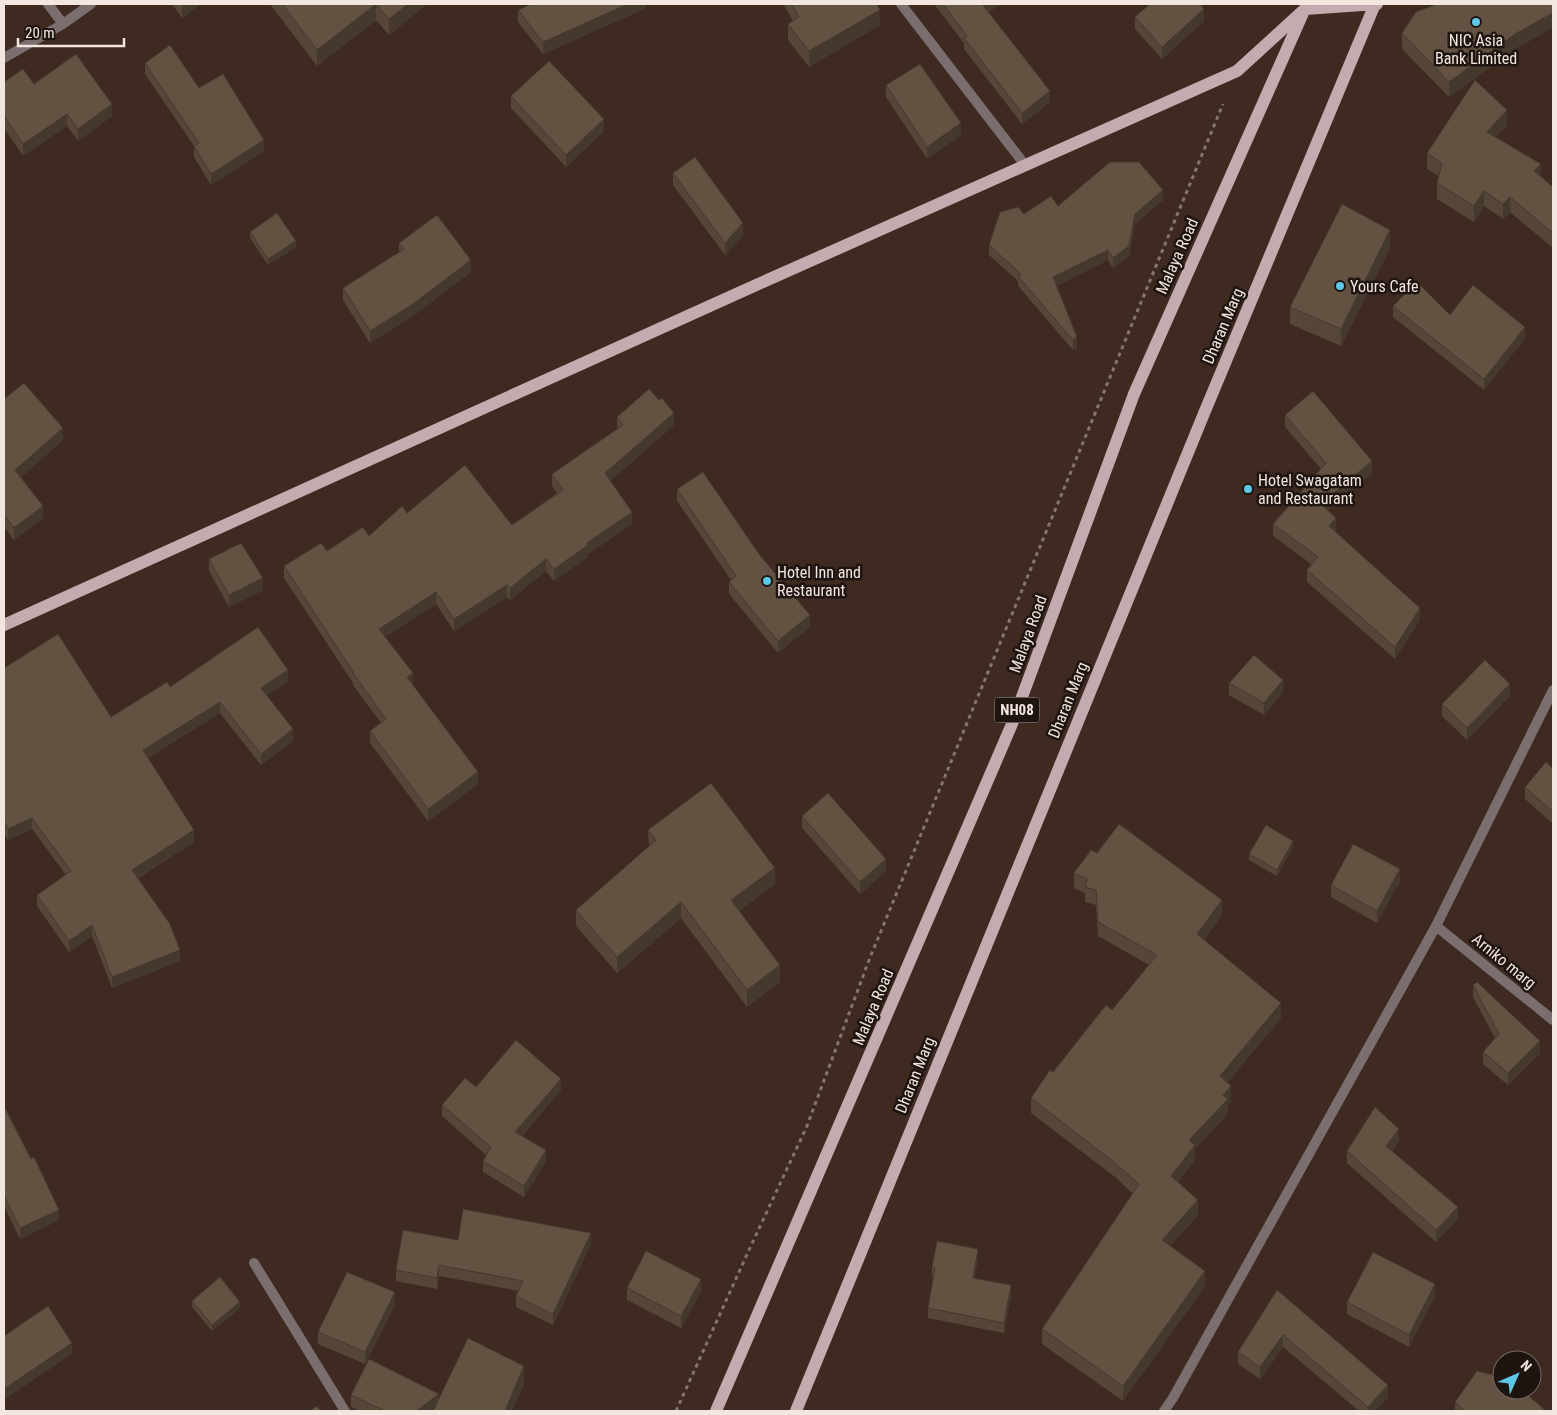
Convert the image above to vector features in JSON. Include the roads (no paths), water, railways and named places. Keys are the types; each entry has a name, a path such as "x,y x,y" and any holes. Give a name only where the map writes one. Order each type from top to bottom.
{"main road":[{"path":"4,625 1237,71 1306,7 1375,4"},
{"name":"Dharan Marg","path":"796,1411 1201,420 1375,4"},
{"name":"Malaya Road","path":"716,1411 1012,724 1134,394 1306,7"}],"street":[{"path":"48,4 63,24"},
{"path":"4,58 63,24 91,4"},
{"path":"902,4 1025,165"},
{"path":"1164,1411 1436,926 1553,690"},
{"name":"Arniko marg","path":"1436,926 1553,1020"},
{"path":"254,1264 345,1411"}],"place":[{"name":"NIC Asia Bank Limited","path":"1476,22"},
{"name":"Yours Cafe","path":"1340,286"},
{"name":"Hotel Swagatam and Restaurant","path":"1248,489"},
{"name":"Hotel Inn and Restaurant","path":"767,581"}]}
